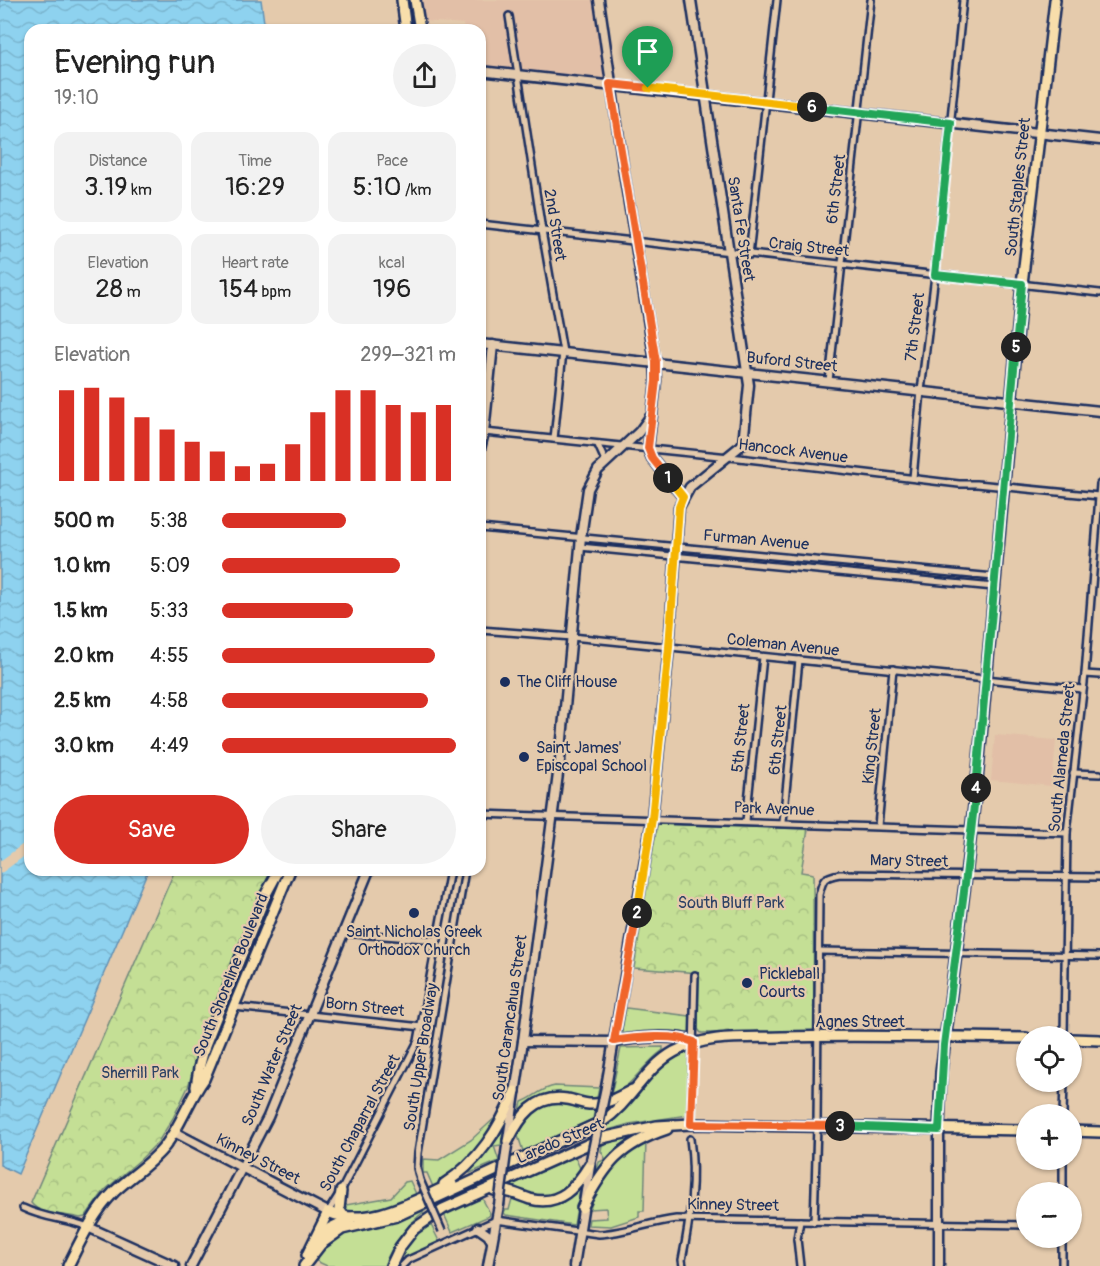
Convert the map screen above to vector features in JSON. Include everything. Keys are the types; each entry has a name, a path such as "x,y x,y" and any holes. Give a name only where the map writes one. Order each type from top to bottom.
{"main road":[{"path":"402,0 405,24"},
{"path":"416,0 419,24"},
{"path":"599,0 610,84 656,362 648,448 652,458 683,497"},
{"name":"Santa Fe Street","path":"691,0 750,385 743,444"},
{"name":"South Staples Street","path":"939,1130 945,1037 971,830 1022,284 1054,0"},
{"path":"486,72 1100,140"},
{"name":"Buford Street","path":"486,344 1100,411"},
{"path":"486,413 493,345"},
{"name":"South Carancahua Street","path":"488,1266 499,1205 554,817 581,537 588,489 598,470 639,432 652,414"},
{"path":"574,1266 582,1208 606,1087 652,819 669,647 679,507 690,487 743,444"},
{"name":"South Shoreline Boulevard","path":"196,1089 198,1068 205,1045 266,894 276,876"},
{"name":"South Shoreline Boulevard","path":"68,1266 88,1227 106,1201 157,1156 174,1132 196,1089 204,1079 288,876"},
{"name":"South Water Street","path":"191,1266 268,1117 367,876"},
{"name":"Agnes Street","path":"694,1042 716,1039 818,1036 1016,1038"},
{"path":"523,1041 684,1038 694,1042"},
{"path":"1082,1039 1100,1040"},
{"path":"303,1266 321,1244 342,1229 397,1216 603,1121 627,1101 665,1057 694,1042"},
{"path":"507,1143 523,1115 538,1103 556,1098 593,1105 615,1099 637,1087"},
{"path":"429,1194 459,1173 479,1155 494,1134 515,1091"},
{"name":"Laredo Street","path":"391,1266 403,1242 422,1222 443,1209 602,1138 637,1129 691,1124 1016,1130"},
{"path":"582,1208 604,1170 619,1154 644,1137 677,1125"},
{"path":"939,1130 939,1266"},
{"path":"1082,1131 1100,1132"},
{"name":"Kinney Street","path":"174,1132 328,1212"},
{"path":"303,1266 328,1212 344,1216 382,1213 488,1169 533,1155"},
{"path":"482,1191 509,1191 537,1200 554,1200 569,1193 575,1187 591,1162"},
{"path":"341,1191 339,1209 344,1216"},
{"path":"312,1243 330,1228 356,1216"},
{"path":"88,1227 174,1266"},
{"path":"478,1228 489,1235 492,1240"}],"street":[{"path":"749,255 777,0"},
{"name":"6th Street","path":"829,381 871,0"},
{"name":"7th Street","path":"913,478 963,0"},
{"name":"2nd Street","path":"509,16 563,352 555,439"},
{"name":"Craig Street","path":"486,225 1100,293"},
{"name":"Hancock Avenue","path":"486,432 1099,496"},
{"path":"743,444 746,459"},
{"path":"598,445 606,463"},
{"name":"South Alameda Street","path":"1064,1026 1067,833 1085,674 1100,484"},
{"name":"Furman Avenue","path":"486,529 994,577"},
{"name":"Furman Avenue","path":"580,547 994,587"},
{"path":"787,567 788,557"},
{"path":"887,577 888,566"},
{"name":"Coleman Avenue","path":"486,630 1083,688"},
{"name":"5th Street","path":"746,821 763,657"},
{"name":"6th Street","path":"783,822 799,660"},
{"name":"King Street","path":"878,826 893,669"},
{"path":"1085,674 1100,675"},
{"path":"1073,773 1100,774"},
{"name":"Park Avenue","path":"486,814 783,822 1067,833"},
{"name":"Mary Street","path":"819,951 819,895 826,877 840,874 1100,877"},
{"name":"South Chaparral Street","path":"328,1212 413,1053 422,1027 449,876"},
{"name":"South Upper Broadway","path":"448,1242 420,1180 417,1168 464,876"},
{"path":"343,933 438,940"},
{"path":"814,1222 819,951 1100,956"},
{"path":"691,1124 695,975"},
{"name":"Born Street","path":"234,1007 422,1027"},
{"path":"683,1266 682,1260 690,1219 692,1154 690,1139"},
{"path":"23,1208 42,1217 76,1222 88,1227"},
{"name":"Kinney Street","path":"496,1220 610,1233 649,1223 690,1219 1016,1226"},
{"path":"402,1266 404,1262 496,1220"},
{"path":"800,1221 797,1239 800,1266"},
{"path":"1062,1248 1062,1266"}],"shaded area":[{"path":"420,0 593,0 606,78 486,67 486,24 423,21"},
{"path":"995,735 1056,740 1052,786 991,780"}],"green space":[{"name":"South Bluff Park","path":"657,824 808,829 801,872 813,874 814,1031 701,1033 698,1029 699,973 634,968"},
{"name":"Sherrill Park","path":"172,876 270,876 262,890 202,1040 188,1087 158,1142 105,1190 85,1217 41,1211 31,1203"},
{"path":"626,1008 690,1016 690,1031 685,1035 624,1035 622,1030"},
{"path":"663,1047 663,1050 625,1088 610,1099 621,1048"},
{"path":"686,1052 691,1057 687,1115 629,1124 605,1131 605,1126 626,1107 652,1077 673,1059"},
{"path":"555,1086 599,1088 596,1103 559,1096 519,1114 522,1102"},
{"path":"556,1101 595,1108 593,1119 523,1151 517,1133 524,1120 536,1108"},
{"path":"498,1115 501,1116 495,1127 480,1147 454,1174 434,1189 427,1173 423,1173 423,1159 439,1160 471,1140"},
{"path":"502,1126 504,1127 501,1145 494,1146 499,1161 470,1173 468,1170"},
{"path":"640,1134 640,1137 598,1174 596,1173 599,1162 605,1158 601,1151 602,1145"},
{"path":"646,1140 644,1211 639,1211 639,1217 611,1226 588,1225 589,1219 607,1218 606,1208 590,1209 605,1177 619,1161"},
{"path":"575,1157 583,1170 575,1181 560,1194 544,1197 512,1189 513,1184"},
{"path":"410,1181 417,1196 384,1210 348,1214 343,1212 341,1203 346,1205 391,1197 405,1182"},
{"path":"580,1188 574,1225 504,1213 505,1210 509,1210 513,1195 529,1202"},
{"path":"482,1198 490,1213 489,1216 452,1232 444,1214"},
{"path":"425,1207 426,1210 396,1242 384,1266 327,1266 314,1260 329,1242 337,1237 396,1220"},
{"path":"430,1223 439,1241 406,1258 402,1254 411,1241"}],"water":[{"path":"0,0 261,0 264,24 24,24 24,876 145,876 18,1174 0,1165"}],"pier":[{"path":"24,843 24,856 0,874 0,861"}],"place":[{"name":"The Cliff House","path":"505,682"},
{"name":"Saint James' Episcopal School","path":"524,757"},
{"name":"Saint Nicholas Greek Orthodox Church","path":"414,913"},
{"name":"Pickleball Courts","path":"747,983"}],"route":[{"path":"610,84 648,88 951,123 935,275 1022,284 978,770 941,1072 939,1130 817,1125 691,1124 694,1042 684,1038 614,1041 652,819 669,647 679,507 683,497 652,458 648,448 656,362 610,84"}]}
